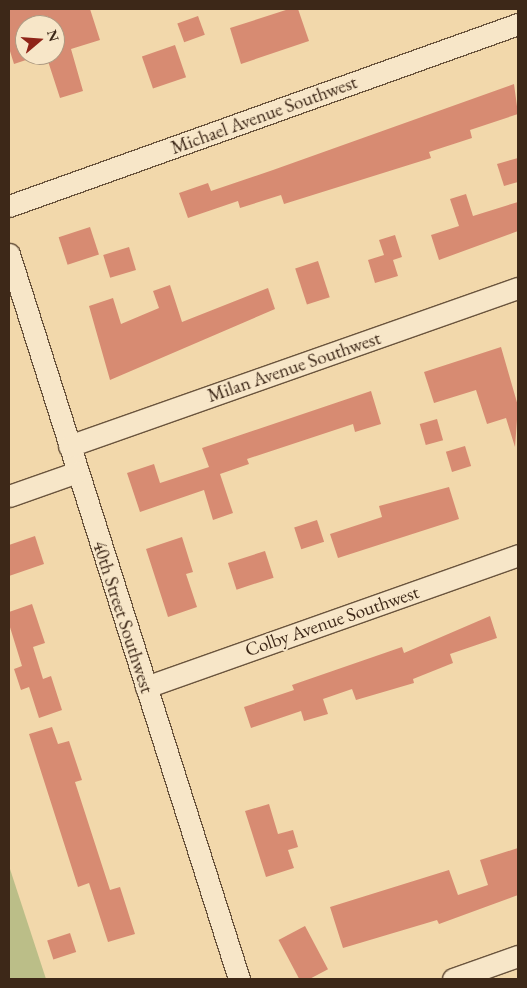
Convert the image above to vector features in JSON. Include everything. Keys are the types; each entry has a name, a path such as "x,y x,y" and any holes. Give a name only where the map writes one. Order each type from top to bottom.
{"street":[{"name":"Michael Avenue Southwest","path":"9,206 518,24"},
{"name":"40th Street Southwest","path":"9,254 239,979"},
{"name":"Milan Avenue Southwest","path":"69,446 518,288"},
{"path":"9,496 77,472"},
{"name":"Colby Avenue Southwest","path":"146,687 518,556"},
{"path":"453,979 489,973 518,956"}],"green space":[{"path":"9,866 46,979 9,979"}],"building":[{"path":"9,9 90,9 100,40 71,49 83,91 60,98 49,65 65,65 65,15 15,15 15,64 9,48"},
{"path":"289,9 298,9 309,41 241,64 230,28"},
{"path":"198,16 205,35 184,42 177,24"},
{"path":"175,45 186,77 153,89 142,56"},
{"path":"514,84 518,114 470,130 472,138 429,152 431,158 284,204 281,195 240,208 238,201 188,218 179,193 208,183 211,191"},
{"path":"518,158 518,182 504,186 497,164"},
{"path":"466,194 473,216 518,202 518,231 439,260 431,235 459,226 450,199"},
{"path":"90,227 99,255 68,265 59,237"},
{"path":"395,235 402,257 393,260 398,276 375,283 368,260 384,255 379,240"},
{"path":"129,247 136,270 110,278 103,255"},
{"path":"318,261 330,297 307,305 295,268"},
{"path":"170,285 182,322 268,288 275,309 110,380 89,306 113,298 121,324 159,308 153,291"},
{"path":"501,347 518,406 515,447 506,418 487,424 476,390 434,403 424,372"},
{"path":"371,391 381,424 355,432 353,424 247,459 249,464 220,474 233,513 213,520 204,490 140,512 127,473 154,464 160,483 209,467 202,448"},
{"path":"437,419 443,440 426,445 420,424"},
{"path":"465,446 471,466 452,472 446,452"},
{"path":"449,487 459,519 338,558 330,534 382,517 379,506"},
{"path":"317,520 324,542 301,549 294,527"},
{"path":"35,536 44,564 9,576 9,545"},
{"path":"182,537 193,572 186,574 197,607 168,617 146,549"},
{"path":"265,551 274,578 237,590 228,563"},
{"path":"32,604 45,643 33,647 43,679 51,676 62,710 39,718 29,687 21,690 14,669 22,666 9,624 9,612"},
{"path":"490,616 497,638 450,654 453,663 413,679 414,683 356,700 352,689 323,699 328,714 304,721 301,711 251,728 244,707 294,690 292,685 402,647 404,653"},
{"path":"52,727 58,744 69,741 82,780 75,782 110,890 120,887 135,934 108,942 89,883 78,887 29,734"},
{"path":"269,804 278,834 293,830 298,847 288,850 294,868 266,877 245,811"},
{"path":"518,848 518,895 439,924 437,920 343,948 330,907 449,870 458,895 488,885 480,860"},
{"path":"305,926 328,969 310,979 299,979 279,940"},
{"path":"70,933 76,952 53,959 47,940"}]}
